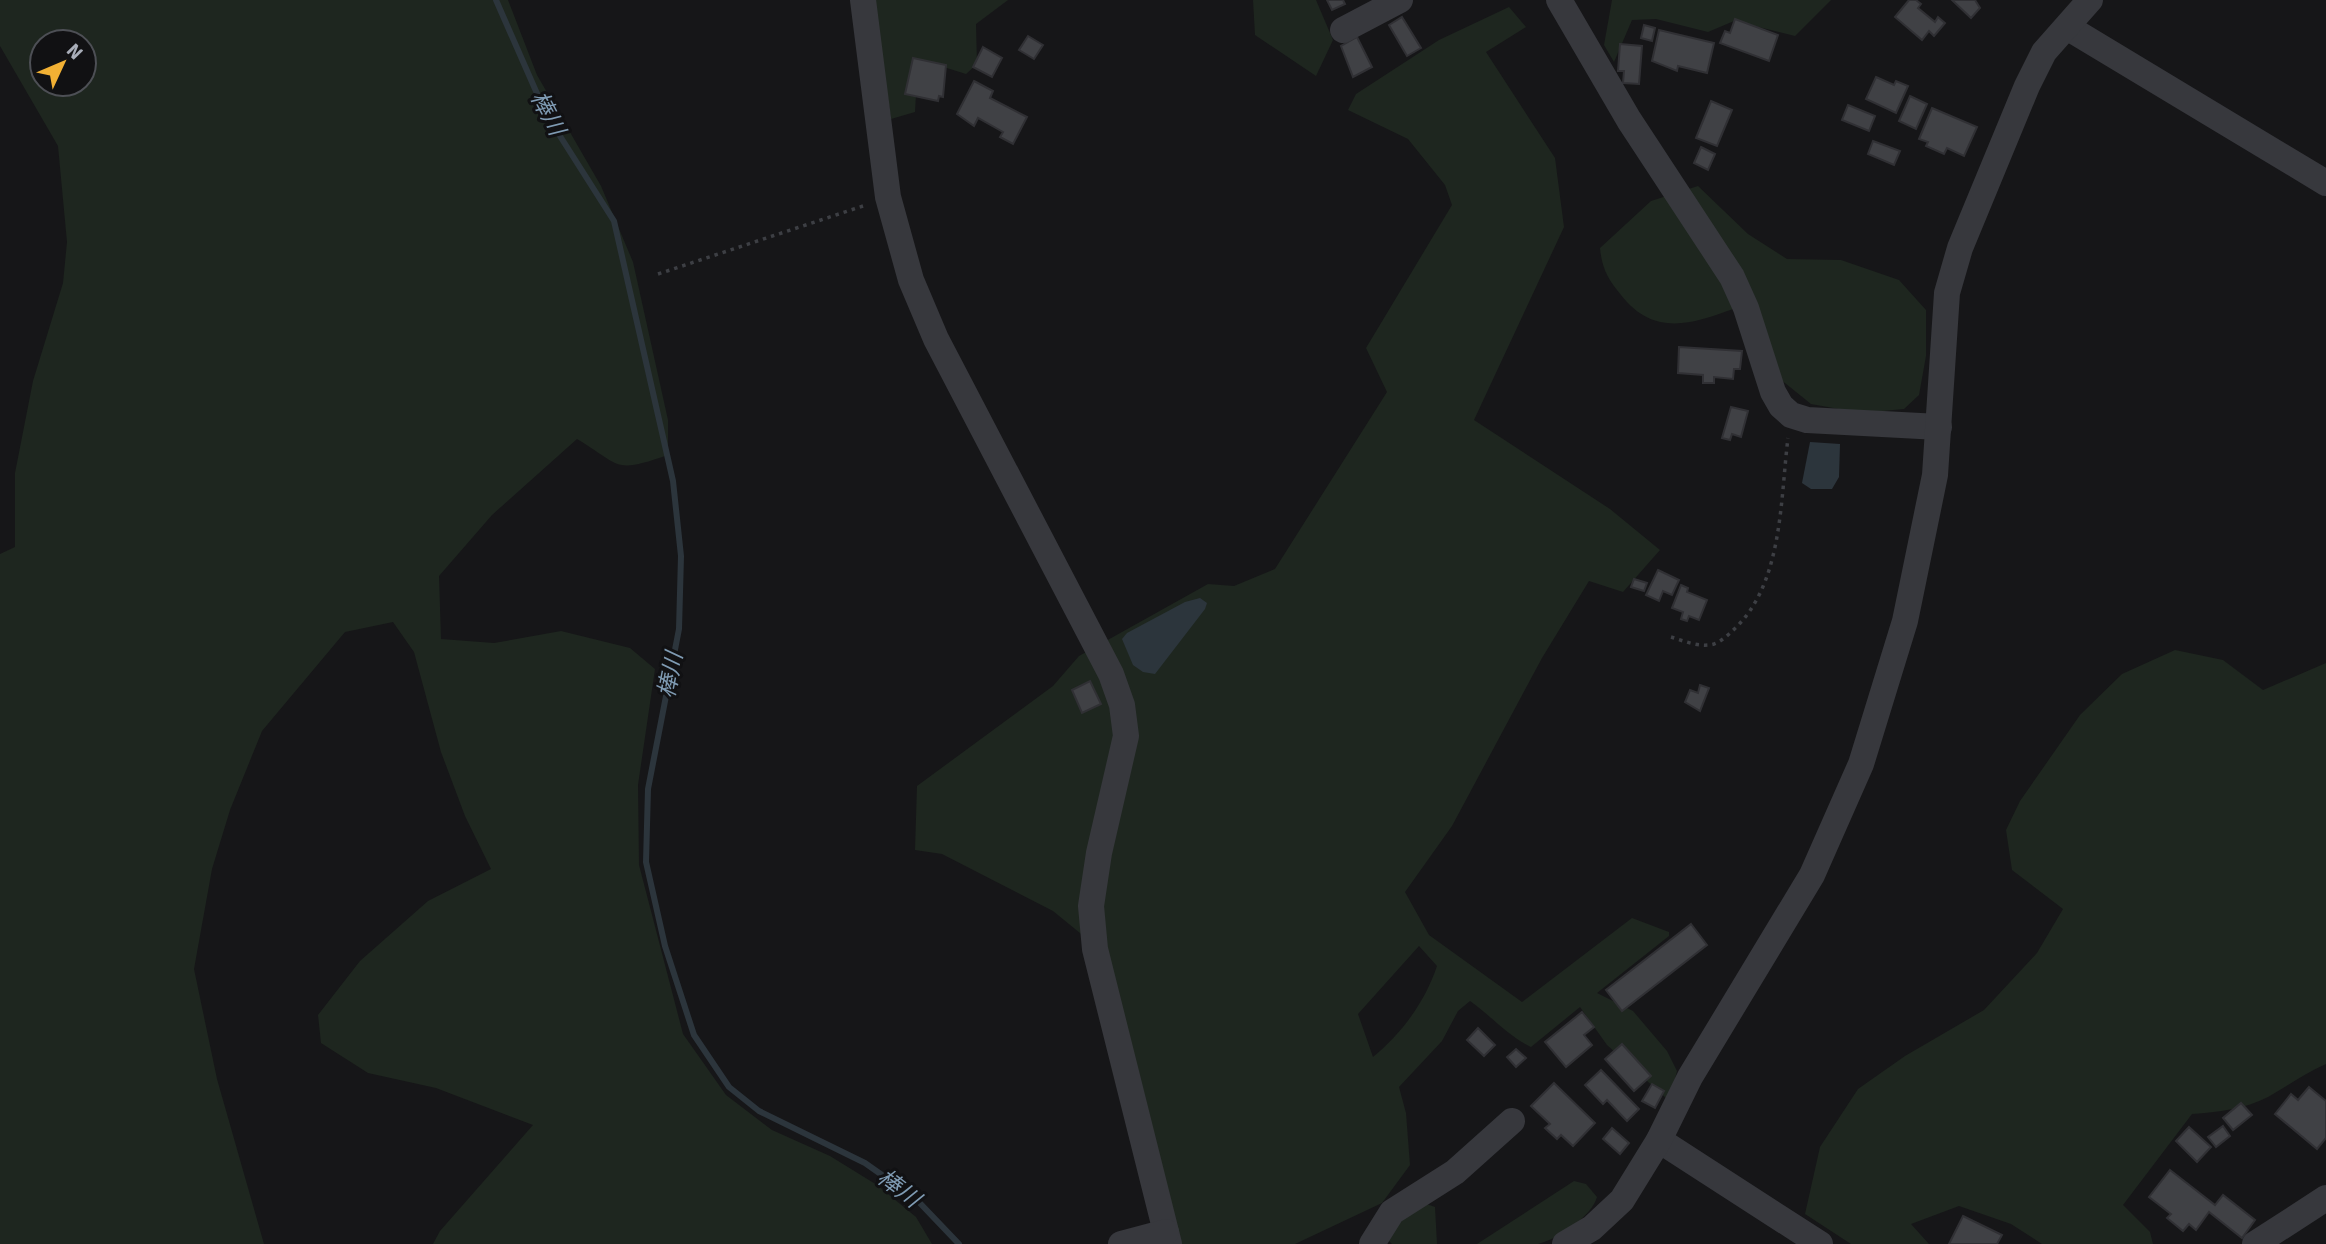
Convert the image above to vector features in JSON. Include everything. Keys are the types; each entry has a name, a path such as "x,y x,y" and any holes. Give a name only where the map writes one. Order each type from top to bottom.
{"street":[{"path":"863,0 888,197 911,280 936,339 1111,674 1122,705 1126,736 1099,853 1091,906 1095,949 1167,1238 1121,1244"},
{"path":"1343,30 1400,0"},
{"path":"1565,1244 1592,1228 1622,1200 1659,1140 1690,1077 1812,875 1861,764 1905,621 1935,475 1947,293 1960,248 2027,86 2045,52 2090,0"},
{"path":"1571,7 1629,120 1732,277 1746,308 1773,392 1791,415 1807,420 1858,425 1939,427"},
{"path":"2067,27 2326,183"},
{"path":"1372,1244 1392,1212 1455,1172 1512,1121"},
{"path":"1659,1140 1820,1244"},
{"path":"2255,1244 2326,1198"}],"path":[{"path":"658,274 888,197"},
{"path":"1671,637 1693,644 1714,644 1744,621 1755,607 1775,542 1791,415"}],"shaded area":[{"path":"0,0 508,0 537,75 601,186 633,262 668,420 668,455 637,464 619,464 577,439 492,515 439,576 441,639 494,643 561,631 630,648 655,669 638,785 639,865 683,1034 726,1095 772,1130 830,1156 877,1185 916,1217 932,1244 433,1244 440,1231 533,1125 436,1088 368,1073 321,1043 318,1015 360,961 428,901 491,869 465,816 441,752 414,652 393,622 345,632 262,731 230,810 212,869 194,969 217,1079 264,1244 0,1244 0,554 15,547 15,473 33,381 63,283 67,242 58,146 30,98 98,98 98,28 28,28 28,94 0,46"},
{"path":"874,0 1008,0 976,24 977,64 966,74 918,59 915,112 891,119"},
{"path":"1253,0 1316,0 1333,40 1316,76 1255,35"},
{"path":"1612,0 1831,0 1795,36 1734,21 1708,32 1656,19 1632,20 1614,62 1604,45"},
{"path":"1509,7 1526,27 1486,52 1555,158 1564,227 1474,420 1610,509 1660,550 1623,592 1589,581 1542,658 1452,826 1405,892 1429,935 1522,1002 1632,918 1669,932 1669,936 1597,993 1633,1011 1667,1051 1677,1071 1672,1091 1666,1098 1607,1045 1580,1007 1531,1047 1507,1032 1470,1001 1458,1011 1442,1041 1399,1087 1406,1113 1410,1165 1382,1203 1295,1244 1176,1244 1102,951 1053,911 942,854 915,850 917,786 1053,686 1079,656 1208,584 1234,586 1275,569 1387,392 1366,348 1452,205 1445,185 1408,139 1348,110 1356,94 1439,40","holes":["1419,946 1437,966 1426,992 1411,1016 1394,1038 1373,1057 1358,1014"]},
{"path":"1698,186 1748,234 1787,259 1841,260 1899,280 1926,310 1926,356 1919,395 1904,409 1861,413 1811,404 1780,379 1733,309 1702,319 1673,323 1659,322 1633,308 1609,279 1600,248 1651,201"},
{"path":"1810,442 1840,444 1839,477 1832,489 1811,489 1802,483"},
{"path":"1200,598 1207,603 1205,609 1155,674 1143,672 1133,665 1122,639 1127,633 1185,602"},
{"path":"2175,650 2223,660 2263,690 2326,663 2326,1064 2259,1101 2231,1109 2192,1114 2123,1205 2150,1232 2153,1244 2042,1244 2011,1224 1959,1206 1911,1224 1929,1244 1851,1244 1805,1214 1820,1147 1858,1089 1905,1056 1984,1010 2037,953 2063,909 2012,870 2006,830 2020,801 2080,715 2122,674"},
{"path":"1574,1181 1586,1184 1597,1197 1588,1212 1564,1232 1538,1244 1477,1244"},
{"path":"1418,1201 1435,1207 1437,1244 1392,1244 1387,1239"}],"building":[{"path":"1327,0 1343,0 1345,4 1332,10"},
{"path":"1909,0 1916,0 1921,4 1918,8 1935,22 1938,17 1945,23 1934,36 1929,31 1922,40 1895,17"},
{"path":"1952,0 1975,0 1980,8 1971,18"},
{"path":"1402,17 1421,48 1407,56 1389,25"},
{"path":"1735,19 1778,35 1769,61 1720,43 1725,31 1730,33"},
{"path":"1644,25 1655,28 1652,41 1641,38"},
{"path":"1659,30 1714,43 1707,73 1678,66 1677,71 1652,61"},
{"path":"1028,36 1043,45 1034,59 1019,50"},
{"path":"1357,37 1372,67 1353,77 1341,46"},
{"path":"1620,44 1642,46 1639,84 1623,83 1624,71 1618,71"},
{"path":"983,47 1002,58 992,77 973,67"},
{"path":"913,58 946,65 943,97 939,96 938,101 905,94"},
{"path":"1876,77 1894,85 1896,81 1908,86 1896,113 1866,99"},
{"path":"974,81 993,91 990,98 1027,117 1013,144 1000,137 1003,132 978,118 974,126 957,114"},
{"path":"1910,96 1927,104 1916,129 1899,121"},
{"path":"1711,101 1732,110 1717,146 1696,138"},
{"path":"1848,105 1875,116 1869,131 1842,120"},
{"path":"1932,108 1977,127 1964,156 1947,148 1944,154 1926,146 1928,142 1919,139"},
{"path":"1873,141 1900,151 1894,165 1868,154"},
{"path":"1701,147 1715,154 1708,170 1694,163"},
{"path":"1679,347 1742,351 1740,369 1734,369 1733,379 1714,377 1714,383 1703,383 1703,375 1678,373"},
{"path":"1731,407 1748,411 1741,437 1732,434 1730,440 1722,438"},
{"path":"1658,570 1679,580 1672,595 1663,591 1659,601 1646,595"},
{"path":"1634,579 1647,583 1644,591 1631,587"},
{"path":"1681,585 1688,588 1687,592 1707,600 1699,620 1689,616 1687,621 1681,619 1683,612 1672,608"},
{"path":"1090,681 1101,704 1082,713 1072,690"},
{"path":"1700,685 1709,688 1700,711 1685,702 1690,690 1698,693"},
{"path":"1691,924 1707,945 1622,1011 1606,990"},
{"path":"1582,1012 1594,1027 1584,1035 1592,1045 1566,1067 1545,1042"},
{"path":"1478,1028 1495,1045 1484,1056 1467,1040"},
{"path":"1622,1044 1651,1076 1634,1091 1605,1059"},
{"path":"1516,1049 1526,1058 1516,1067 1507,1057"},
{"path":"1601,1070 1639,1109 1627,1121 1607,1100 1603,1104 1585,1085"},
{"path":"1554,1083 1595,1123 1573,1146 1561,1135 1557,1139 1545,1128 1550,1124 1531,1106"},
{"path":"1652,1084 1664,1091 1655,1108 1642,1101"},
{"path":"2309,1087 2326,1101 2326,1138 2317,1149 2275,1114 2291,1094 2298,1100"},
{"path":"2241,1103 2252,1115 2233,1130 2223,1118"},
{"path":"2223,1126 2230,1136 2216,1147 2208,1137"},
{"path":"2189,1127 2211,1147 2197,1162 2176,1141"},
{"path":"1612,1128 1629,1143 1620,1154 1603,1139"},
{"path":"2170,1170 2215,1205 2223,1195 2255,1220 2242,1238 2209,1212 2196,1230 2189,1224 2183,1231 2167,1218 2171,1214 2149,1197"},
{"path":"1963,1216 2002,1235 1997,1244 1949,1244"}],"waterway":[{"name":"棒川","path":"496,0 546,114 614,221 673,481 681,556 679,629 648,789 646,862 665,946 694,1035 729,1087 759,1111 865,1163 916,1199 959,1244"}]}
